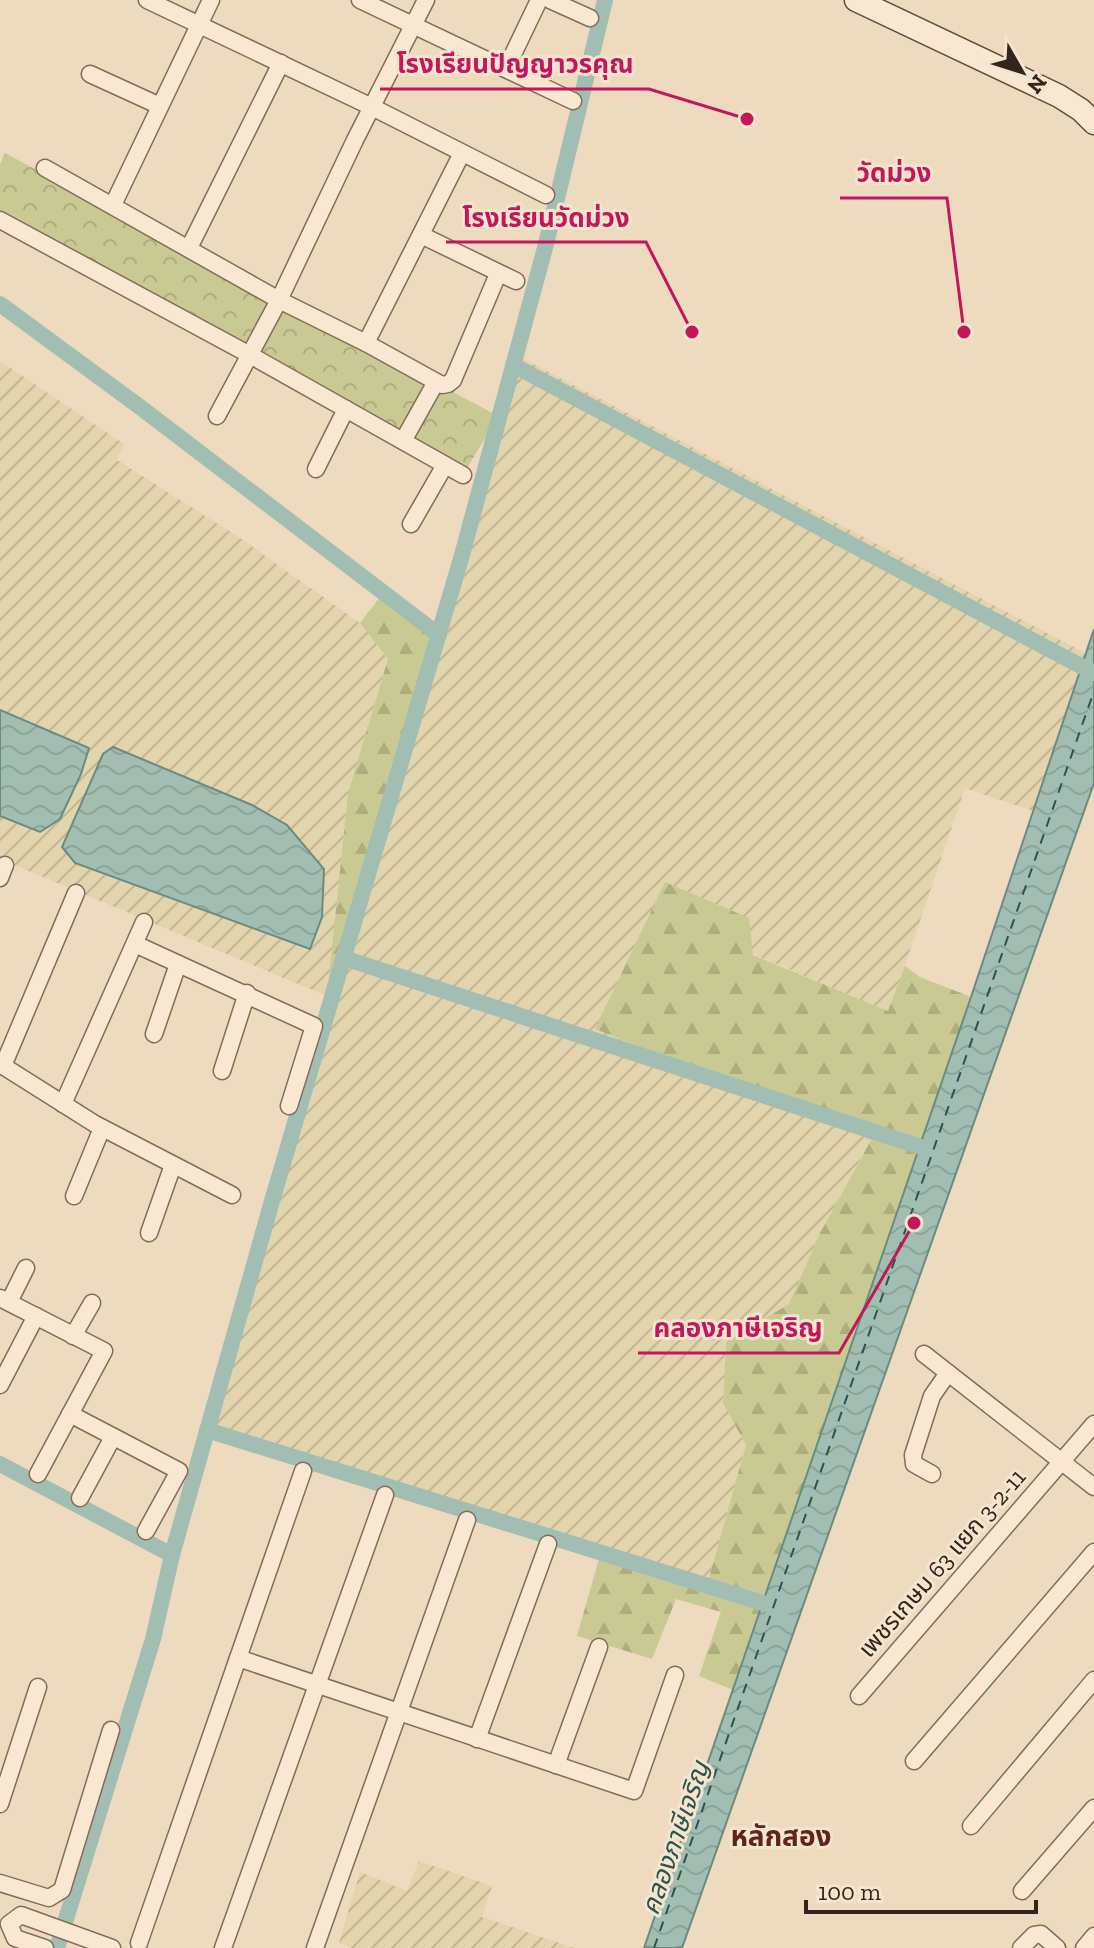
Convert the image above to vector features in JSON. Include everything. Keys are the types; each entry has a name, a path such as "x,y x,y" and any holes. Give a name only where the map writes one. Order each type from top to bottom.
{"street":[{"path":"147,0 372,107 546,195"},
{"path":"113,205 211,0"},
{"path":"360,0 573,101"},
{"path":"217,416 279,300 426,0"},
{"path":"506,69 539,0"},
{"path":"550,0 590,18"},
{"path":"856,0 1059,96 1094,123"},
{"path":"189,248 281,63"},
{"path":"90,74 160,106"},
{"path":"366,343 462,153"},
{"path":"45,168 279,300 436,382 448,384 453,380 498,274"},
{"path":"0,220 463,475"},
{"path":"421,235 516,281"},
{"path":"403,441 436,382"},
{"path":"316,469 346,409"},
{"path":"411,524 445,465"},
{"path":"76,893 2,1065 102,1128 232,1195"},
{"path":"63,1104 144,922"},
{"path":"135,944 314,1026 289,1106"},
{"path":"154,1034 178,964"},
{"path":"222,1071 247,993"},
{"path":"74,1196 102,1128"},
{"path":"149,1233 173,1165"},
{"path":"26,1268 4,1300 104,1351 38,1474"},
{"path":"73,1336 92,1303"},
{"path":"0,1385 36,1316"},
{"path":"924,1354 1094,1487"},
{"path":"932,1474 914,1464 913,1455 932,1396 948,1373"},
{"path":"70,1414 179,1471 146,1531"},
{"name":"เพชรเกษม 63 แยก 3-2-11","path":"859,1696 1094,1424"},
{"path":"80,1498 113,1437"},
{"path":"139,1943 303,1471"},
{"path":"223,1948 385,1495"},
{"path":"315,1948 467,1520"},
{"path":"477,1739 548,1544"},
{"path":"914,1761 1094,1552"},
{"path":"556,1765 599,1647"},
{"path":"238,1658 634,1791 675,1675"},
{"path":"971,1826 1094,1680"},
{"path":"0,1804 38,1687"},
{"path":"0,1883 49,1898 62,1890 111,1730"},
{"path":"1022,1891 1094,1808"},
{"path":"11,1925 110,1947"},
{"path":"11,1925 45,1948"},
{"path":"1021,1948 1034,1935 1041,1934 1057,1948"},
{"path":"1084,1948 1094,1936"}],"shaded area":[{"path":"522,358 1085,653 1033,811 965,788 889,1012 753,954 595,1029 871,1139 820,1233 789,1304 726,1343 723,1403 746,1445 705,1592 210,1438 327,996 0,859 0,816 40,832 89,748 0,710 0,361 124,444 117,460 240,538 360,623 388,659 348,793 328,994 353,955","holes":["75,863 322,917 310,948"]},
{"path":"419,1861 492,1886 482,1917 574,1948 352,1948 339,1943 360,1872 407,1891"}],"green space":[{"path":"5,153 498,416 463,475 0,220 0,164"},
{"path":"387,588 444,632 353,955 327,996 348,793 388,659 360,623"},
{"path":"665,882 749,918 753,955 888,1011 905,966 920,977 971,997 733,1690 699,1676 721,1612 676,1599 652,1659 577,1636 599,1559 705,1592 746,1445 723,1403 726,1342 789,1304 820,1233 871,1140 595,1029"}],"water":[{"path":"1094,629 1094,783 682,1948 644,1948 971,997"},
{"path":"0,710 89,748 81,774 60,819 40,832 0,816"},
{"path":"113,747 252,805 287,825 324,869 322,917 310,949 75,863 62,847 103,754"}],"waterway":[{"path":"57,1948 153,1639 172,1555 272,1201 462,555 546,244 605,0"},
{"path":"0,304 439,635"},
{"path":"513,365 1094,673"},
{"path":"344,958 939,1153"},
{"path":"207,1430 782,1609"},
{"path":"0,1464 172,1555"}],"ferry route":[{"path":"654,1948 1094,691"}],"place":[{"name":"โรงเรียนปัญญาวรคุณ","path":"747,119"},
{"name":"โรงเรียนวัดม่วง","path":"692,332"},
{"name":"วัดม่วง","path":"964,332"},
{"name":"คลองภาษีเจริญ","path":"914,1223"}],"district":[{"name":"หลักสอง","path":"781,1836"}]}
